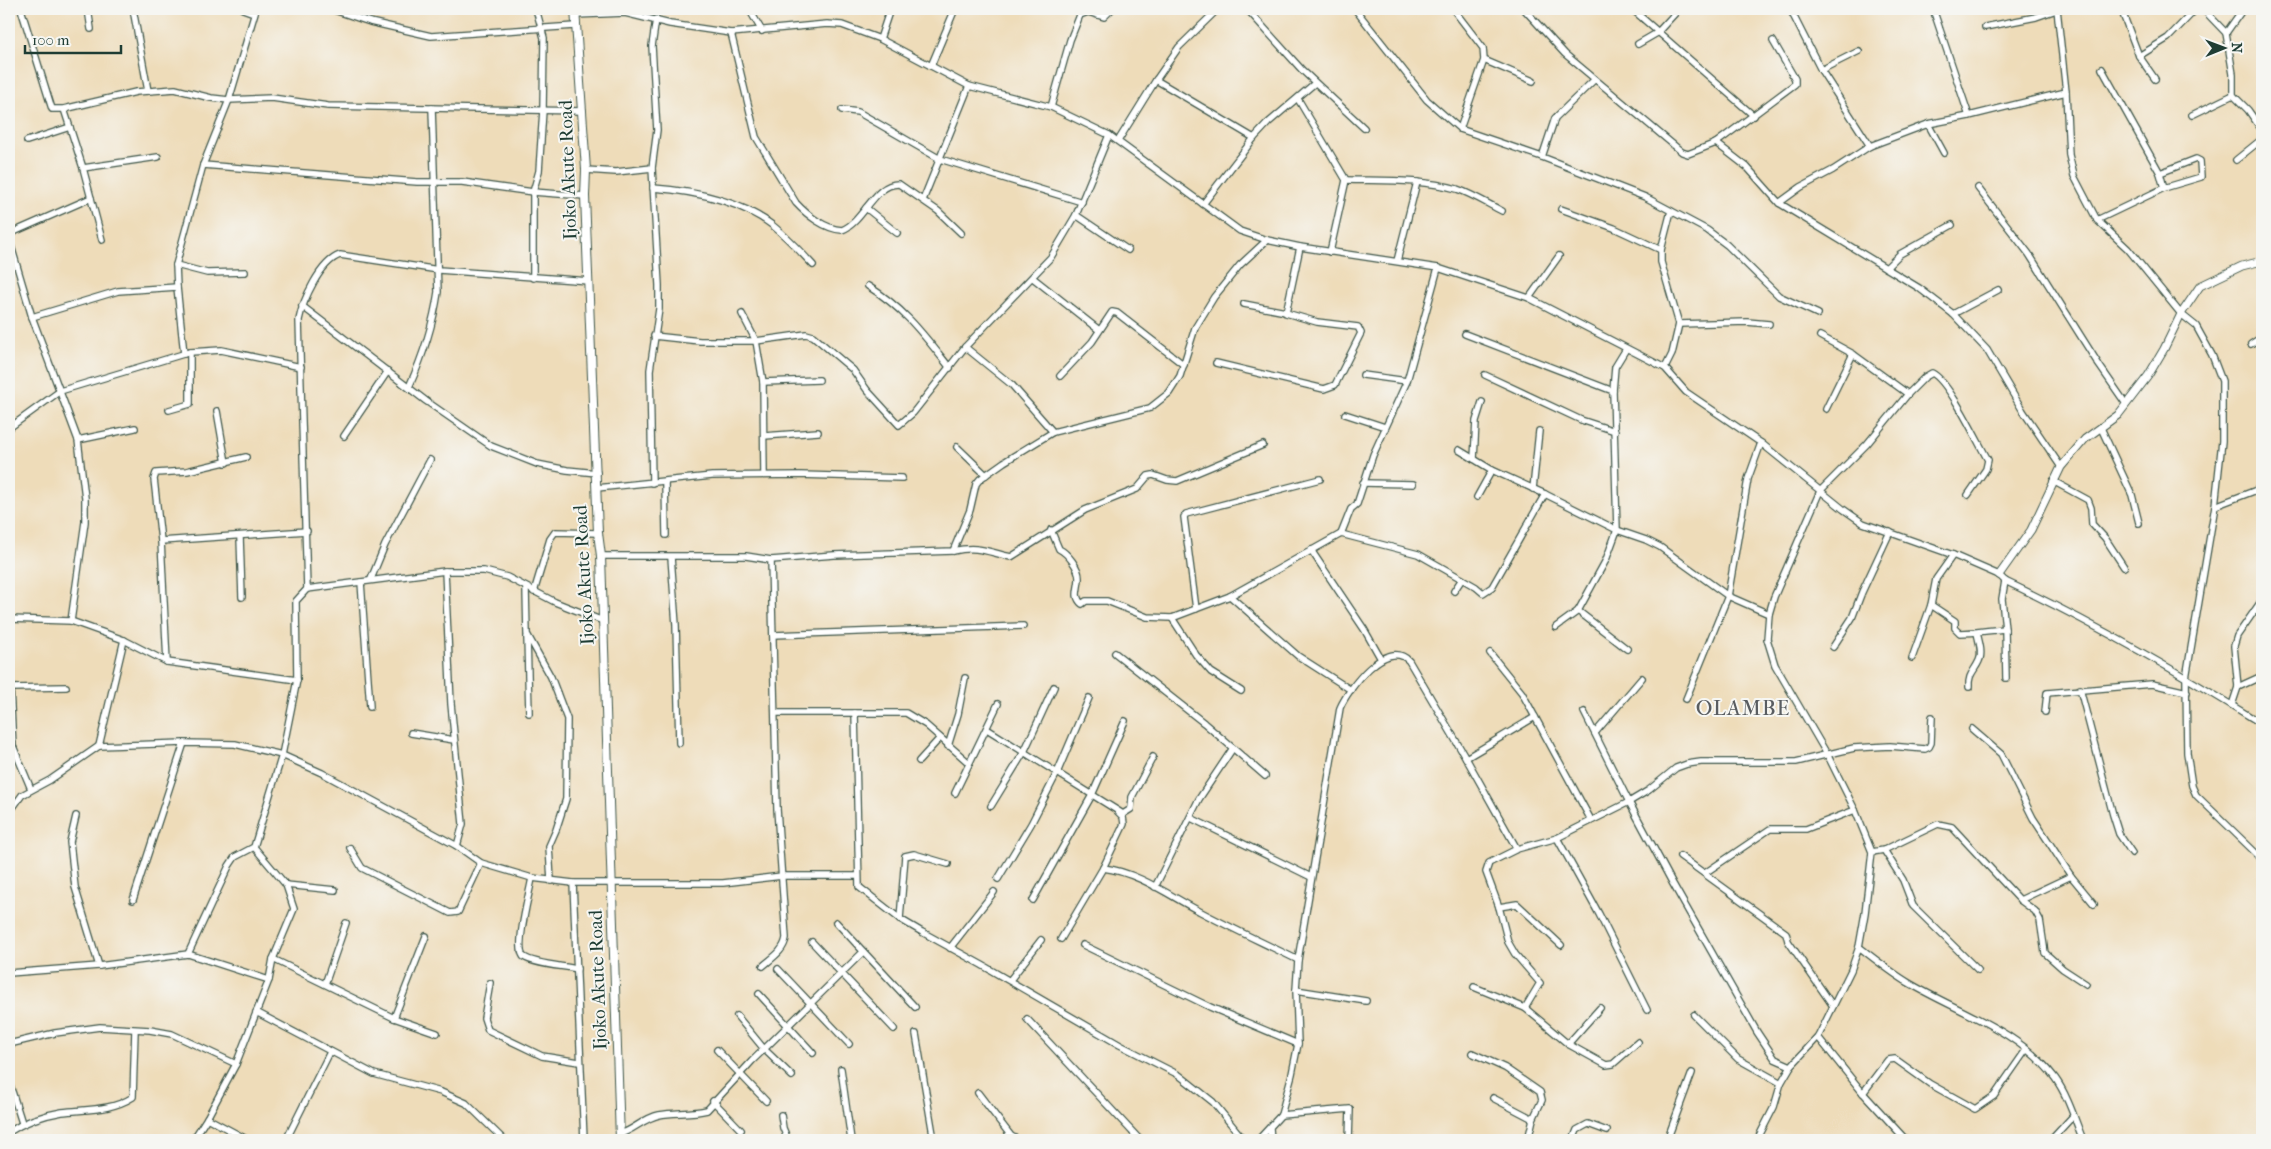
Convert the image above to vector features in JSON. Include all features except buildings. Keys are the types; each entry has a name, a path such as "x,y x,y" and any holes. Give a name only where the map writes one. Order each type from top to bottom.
{"main road":[{"name":"Ijoko Akute Road","path":"575,12 586,170 585,196 598,533 601,556 620,1137"}],"street":[{"path":"21,9 52,109 64,110 148,91 176,89 211,98 229,100 272,98 328,106 583,111"},
{"path":"88,9 91,29"},
{"path":"133,9 148,91"},
{"path":"169,410 190,404 187,353 176,287 176,265 203,165 229,100 255,11 243,9"},
{"path":"331,9 370,22 431,36 575,26"},
{"path":"533,278 533,192 539,172 543,110 544,38 536,9"},
{"path":"749,9 762,31"},
{"path":"880,40 890,9"},
{"path":"931,66 954,9"},
{"path":"1051,107 1070,40 1080,15 1088,12 1104,18 1112,9"},
{"path":"1118,141 1179,47 1218,9"},
{"path":"1247,9 1315,83 1364,128"},
{"path":"1356,9 1427,100 1460,129 1614,184 1671,211 1707,230 1727,245 1780,296 1818,314"},
{"path":"1453,9 1483,48 1484,60 1460,129"},
{"path":"1524,9 1566,54 1594,80 1682,152 1688,154 1716,143 1795,84 1795,80 1773,41"},
{"path":"1632,9 1657,33 1706,72 1754,116"},
{"path":"1638,44 1657,33 1678,9"},
{"path":"1790,9 1821,70 1870,146"},
{"path":"1933,9 1969,116"},
{"path":"1985,26 2036,17 2058,9 2066,92 2069,155 2074,176 2097,220 2128,249 2181,314 2196,326 2222,381 2222,441 2215,506 2186,678 2187,753 2192,786 2196,795 2262,859"},
{"path":"2121,9 2139,56 2155,79"},
{"path":"2139,56 2168,38 2196,9"},
{"path":"2203,9 2226,33 2233,74 2233,95 2248,110 2262,130"},
{"path":"2226,33 2243,9"},
{"path":"575,12 624,11 670,24 731,33 835,24 842,25 880,40 969,86 1051,107 1109,135 1240,231 1266,240 1300,247 1438,268 1528,298 1665,368 1686,392 1729,419 1863,523 1953,555 1999,575 2005,581 2069,611 2262,724"},
{"path":"652,483 650,397 660,285 652,168 658,130 652,46 656,19"},
{"path":"731,33 756,137 796,203 811,217 836,230 845,229 883,189 893,184 899,184 923,200 961,233"},
{"path":"1821,70 1859,51"},
{"path":"1484,60 1533,82"},
{"path":"2102,69 2160,173 2164,188"},
{"path":"1156,80 1254,138"},
{"path":"1542,157 1555,118 1594,80"},
{"path":"1203,204 1254,138 1268,123 1315,83"},
{"path":"923,200 969,86"},
{"path":"1779,204 1801,187 1833,170 1870,146 1928,124 2066,92"},
{"path":"2192,116 2233,95"},
{"path":"1298,99 1346,180 1330,252"},
{"path":"409,387 422,359 433,322 439,270 432,108"},
{"path":"64,110 83,168 102,240"},
{"path":"842,110 858,112 940,159 1082,202"},
{"path":"1928,124 1944,153"},
{"path":"27,141 70,127"},
{"path":"654,336 700,341 756,341 806,334 813,336 853,370 867,390 899,425 913,414 965,347 1052,257 1076,215 1109,135"},
{"path":"2236,160 2262,139"},
{"path":"1716,143 1747,167 1779,204 1919,288 1954,314 1987,350 2023,411 2061,467"},
{"path":"83,168 158,157"},
{"path":"2097,220 2164,188 2201,177 2200,161 2192,160 2160,173"},
{"path":"203,165 462,182 533,192 585,196"},
{"path":"586,170 616,172 652,168"},
{"path":"1346,180 1417,182 1459,190 1502,211"},
{"path":"1397,261 1417,182"},
{"path":"653,188 684,190 707,196 752,214 771,224 813,265"},
{"path":"1978,188 2034,260 2099,365 2126,404"},
{"path":"9,234 91,198"},
{"path":"866,208 897,233"},
{"path":"1561,209 1614,228 1661,250"},
{"path":"1665,368 1672,354 1679,324 1661,262 1661,250 1671,211"},
{"path":"1076,215 1128,250"},
{"path":"1886,268 1900,254 1952,225"},
{"path":"9,239 32,317 70,414 78,440 85,498 85,522 80,572 71,621"},
{"path":"954,551 970,510 976,484 986,475 1053,432 1150,408 1168,393 1180,376 1195,328 1214,297 1240,265 1266,240"},
{"path":"1286,312 1300,247"},
{"path":"307,589 307,531 302,455 299,320 302,306 331,258 340,255 439,270 589,281"},
{"path":"1528,298 1559,256"},
{"path":"1999,575 2031,530 2061,467 2085,438 2118,415 2152,369 2181,314 2200,286 2242,266 2262,261"},
{"path":"176,265 207,273 245,272"},
{"path":"1051,530 1059,548 1066,552 1079,575 1076,592 1078,600 1082,604 1086,601 1107,601 1147,617 1172,618 1230,596 1341,534 1351,509 1357,504 1363,483 1385,427 1407,381 1438,268"},
{"path":"1033,278 1099,330"},
{"path":"868,286 890,299 908,315 950,368"},
{"path":"32,317 118,291 176,287"},
{"path":"1954,314 1998,290"},
{"path":"1216,362 1324,389 1330,388 1335,385 1360,337 1361,333 1358,327 1317,322 1286,314 1286,312 1244,304"},
{"path":"302,306 491,446 537,464 597,473"},
{"path":"1060,376 1092,342 1108,315 1112,312 1117,313 1184,365"},
{"path":"742,314 756,341 763,382 764,475"},
{"path":"1679,324 1747,322 1769,324"},
{"path":"1465,334 1614,391"},
{"path":"1820,336 1853,354 1908,394"},
{"path":"2251,344 2262,337"},
{"path":"965,347 1012,386 1053,432"},
{"path":"1556,627 1578,611 1606,560 1616,530 1615,367 1626,349"},
{"path":"9,428 60,391 187,353 221,350 300,367"},
{"path":"1826,409 1853,354"},
{"path":"344,436 388,371"},
{"path":"1758,1140 1774,1107 1781,1083 1791,1066 1818,1037 1851,970 1859,947 1869,885 1872,852 1855,810 1828,756 1775,665 1767,639 1769,614 1774,597 1820,491 1867,444 1908,394 1925,377 1932,373 1938,376 1954,399 1988,460 1986,469 1968,495"},
{"path":"1363,375 1407,381"},
{"path":"1485,375 1581,420 1615,431"},
{"path":"763,382 818,380"},
{"path":"1474,459 1476,421 1482,402"},
{"path":"217,411 226,463"},
{"path":"1345,414 1385,427"},
{"path":"78,440 135,428"},
{"path":"2101,428 2132,494 2139,523"},
{"path":"1533,489 1538,431"},
{"path":"764,436 818,432"},
{"path":"1686,699 1728,596 1748,479 1761,443"},
{"path":"601,556 746,556 771,560 982,548 1011,556 1086,510 1137,489 1148,476 1153,475 1177,481 1263,445"},
{"path":"957,447 986,475"},
{"path":"1459,450 1492,470 1546,494 1616,530 1660,547 1728,596 1769,614"},
{"path":"168,662 161,541 154,479 156,472 187,471 246,457"},
{"path":"371,579 386,545 430,460"},
{"path":"1477,497 1492,470"},
{"path":"597,488 712,476 764,475 902,478"},
{"path":"1196,609 1188,535 1184,516 1320,479"},
{"path":"2053,481 2088,500 2094,528 2105,538 2124,568"},
{"path":"665,482 666,535"},
{"path":"1363,483 1413,484"},
{"path":"2215,506 2262,488"},
{"path":"1341,534 1418,554 1462,579 1483,594 1489,590 1546,494"},
{"path":"161,541 307,531"},
{"path":"534,592 550,539 555,532 598,533"},
{"path":"1833,647 1852,618 1890,532"},
{"path":"240,537 242,596"},
{"path":"1310,550 1364,629 1381,659"},
{"path":"1912,658 1931,605 1936,579 1953,555"},
{"path":"671,557 676,624 679,743"},
{"path":"763,966 785,944 786,934 778,809 771,560"},
{"path":"445,571 454,740 463,824 457,846"},
{"path":"188,954 229,866 235,857 254,847 282,755 297,680 296,601 307,589 371,579 445,571 484,571 507,577 526,589 603,621"},
{"path":"1454,591 1462,579"},
{"path":"2005,581 2002,598 2006,678"},
{"path":"361,582 370,707"},
{"path":"526,589 529,714"},
{"path":"1230,596 1298,656 1351,690"},
{"path":"2232,705 2238,687 2234,646 2237,636 2262,600"},
{"path":"1931,605 1954,621 1955,628 1960,633 1977,633 2005,629"},
{"path":"1578,611 1627,649"},
{"path":"1172,618 1196,655 1211,672 1241,691"},
{"path":"9,619 71,621 124,640 168,662 297,680"},
{"path":"774,635 1022,626"},
{"path":"1969,687 1968,676 1980,660 1977,633"},
{"path":"527,634 551,678 567,719 566,799 549,846 551,881"},
{"path":"99,746 124,640"},
{"path":"1116,653 1265,776"},
{"path":"1490,653 1522,693 1591,820"},
{"path":"1258,1140 1281,1115 1298,1044 1296,990 1298,960 1337,721 1344,700 1351,690 1381,659 1397,654 1403,655 1408,661 1466,758 1517,849"},
{"path":"9,668 11,746 31,789"},
{"path":"2238,687 2262,676"},
{"path":"948,746 958,714 965,678"},
{"path":"1595,732 1642,678"},
{"path":"2045,712 2047,693 2152,684 2187,692"},
{"path":"10,688 66,687"},
{"path":"992,806 1024,752 1054,687"},
{"path":"2080,689 2119,834 2132,853"},
{"path":"998,879 1031,824 1057,773 1089,698"},
{"path":"955,792 998,704"},
{"path":"1584,712 1629,802 1757,1032 1775,1059 1791,1066"},
{"path":"776,713 906,713 926,725 969,763"},
{"path":"855,713 858,884 862,891 900,919 950,948 1010,980 1120,1045 1180,1075 1213,1102 1244,1140"},
{"path":"1466,758 1535,716"},
{"path":"1525,1008 1540,983 1515,954 1505,934 1499,907 1487,877 1486,868 1489,863 1517,849 1557,838 1629,802 1649,790 1676,768 1687,764 1701,762 1796,762 1828,756 1854,748 1929,747 1932,717"},
{"path":"1033,900 1092,795 1125,721"},
{"path":"1972,728 2001,754 2033,818 2071,876 2094,904"},
{"path":"987,729 1122,814 1131,809 1132,798 1153,757"},
{"path":"411,733 454,740"},
{"path":"919,761 940,738"},
{"path":"133,900 184,743"},
{"path":"9,813 22,795 50,780 99,746 184,743 235,744 282,755 340,782 457,846 481,863 532,878 573,883 723,884 782,876 858,876"},
{"path":"1155,887 1212,778 1233,748"},
{"path":"1060,939 1103,868 1124,824 1123,817 1113,808"},
{"path":"1705,873 1770,829 1806,829 1855,810"},
{"path":"76,816 70,842 75,887 99,966"},
{"path":"1191,818 1311,878"},
{"path":"1872,852 1884,850 1938,824 1946,825 1957,831 2020,900 2036,911 2040,920 2045,953 2086,984"},
{"path":"1557,838 1599,914 1647,1010"},
{"path":"193,1140 236,1064 269,980 273,959 294,909 286,885 254,847"},
{"path":"350,848 362,868 450,913 458,912 481,863"},
{"path":"1884,850 1903,880 1913,906 1978,970"},
{"path":"900,919 904,856 914,854 948,864"},
{"path":"1680,856 1786,933 1788,941 1832,1006"},
{"path":"1103,868 1116,870 1155,887 1200,912 1298,960"},
{"path":"2020,900 2071,876"},
{"path":"532,878 520,950 523,956 530,960 577,969"},
{"path":"573,883 579,1062 584,1140"},
{"path":"286,885 335,890"},
{"path":"950,948 994,892"},
{"path":"1499,907 1517,904 1561,945"},
{"path":"836,922 915,1007"},
{"path":"325,984 346,923"},
{"path":"394,1018 426,936"},
{"path":"1010,980 1041,940"},
{"path":"812,942 894,1029"},
{"path":"1084,945 1210,1007 1298,1044"},
{"path":"1859,947 1908,982 1994,1027 2026,1050 2055,1078 2074,1116 2083,1140"},
{"path":"620,1137 649,1118 659,1115 707,1110 740,1073 863,952"},
{"path":"9,973 99,966 188,954 269,980"},
{"path":"273,959 394,1018 437,1033"},
{"path":"778,968 849,1044"},
{"path":"490,983 484,1018 488,1030 542,1056 579,1062"},
{"path":"1474,987 1525,1008 1568,1044 1610,1065 1638,1042"},
{"path":"1296,990 1366,1001"},
{"path":"759,994 813,1053"},
{"path":"1568,1044 1600,1008"},
{"path":"256,1012 374,1074 441,1092 466,1103 504,1140"},
{"path":"1694,1015 1738,1058 1781,1083"},
{"path":"737,1016 764,1049 792,1076"},
{"path":"1027,1019 1140,1140"},
{"path":"9,1044 81,1029 100,1027 136,1030 172,1034 236,1064"},
{"path":"9,1132 22,1123 62,1112 85,1111 120,1105 133,1097 136,1030"},
{"path":"916,1034 934,1140"},
{"path":"1818,1037 1863,1093 1906,1140"},
{"path":"718,1050 766,1101"},
{"path":"1863,1093 1888,1060 1895,1059 1930,1084 1975,1109 1994,1096 2026,1050"},
{"path":"286,1140 330,1052"},
{"path":"1472,1053 1505,1068 1538,1090 1542,1100 1533,1119 1528,1140"},
{"path":"841,1070 851,1140"},
{"path":"1667,1140 1692,1073"},
{"path":"9,1082 22,1123"},
{"path":"978,1094 1011,1138 1019,1140"},
{"path":"1493,1098 1533,1119"},
{"path":"713,1102 741,1130"},
{"path":"1281,1115 1350,1109 1349,1140"},
{"path":"781,1115 783,1128 788,1140"},
{"path":"2052,1140 2074,1116"},
{"path":"207,1118 248,1140"},
{"path":"1573,1140 1577,1130 1588,1124 1607,1131"},
{"path":"1270,1128 1271,1140"}],"district":[{"name":"OLAMBE","path":"1743,708"}]}
